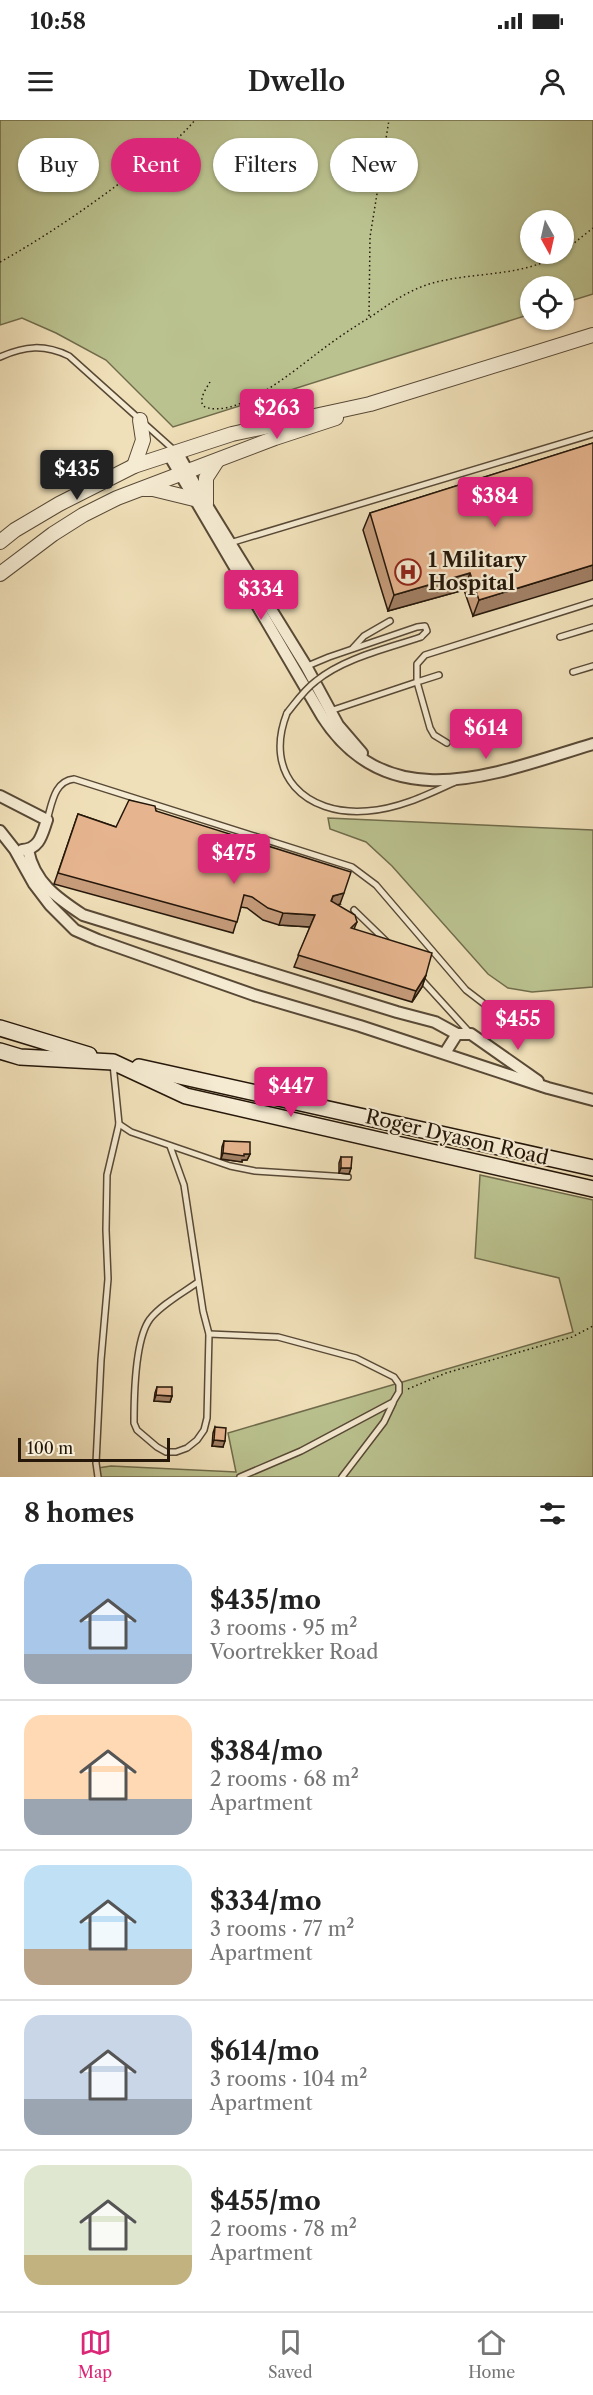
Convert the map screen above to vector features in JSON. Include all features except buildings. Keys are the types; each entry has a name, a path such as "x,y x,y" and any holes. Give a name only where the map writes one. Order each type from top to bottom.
{"main road":[{"name":"Roger Dyason Road","path":"0,1028 117,1062 593,1167"},
{"name":"Roger Dyason Road","path":"0,1051 20,1057 113,1062 186,1096 593,1189"}],"street":[{"path":"0,542 15,530 60,504 134,466 172,451 232,434 370,404 593,335"},
{"path":"0,574 44,540 82,515 137,490 275,438 327,422 370,404"},
{"path":"134,466 143,440 140,420"},
{"path":"172,451 326,714 348,749 361,759 376,766 420,779 459,780 496,773 593,744"},
{"path":"200,502 206,478 217,461"},
{"path":"137,490 153,489 200,502"},
{"path":"0,796 47,820 40,839 28,850 15,850"},
{"path":"0,831 15,850 34,884 50,905 75,930 107,944 254,995 445,1053 548,1088 593,1100"},
{"path":"28,850 32,866 47,888 83,915 424,1019 457,1034 471,1034 548,1088"},
{"path":"75,930 83,915"},
{"path":"445,1053 457,1034"}],"lane":[{"path":"0,357 19,349 37,347 53,349 69,356 172,451"},
{"path":"226,545 593,434"},
{"path":"447,743 434,735 430,728 417,682 417,664 425,655 593,602"},
{"path":"352,648 364,636 390,621"},
{"path":"301,669 352,648 425,626 427,632 421,637 360,658 322,676 308,688 287,713 279,742 282,768 295,788 316,802 346,810 377,810 414,800 459,780"},
{"path":"560,637 593,627"},
{"path":"573,672 593,666"},
{"path":"326,714 440,675"},
{"path":"47,820 58,786 66,780 74,779 352,867 376,885 473,996 496,1013 533,1021"},
{"path":"354,910 395,950"},
{"path":"415,973 471,1034"},
{"path":"98,1477 96,1463 101,1360 108,1279 107,1174 119,1124 113,1062"},
{"path":"119,1124 131,1132 220,1164 242,1169 348,1177"},
{"path":"170,1146 184,1185 198,1282 209,1334 207,1419 204,1430 187,1448 176,1452 161,1450 137,1430 134,1423 142,1335 148,1322 158,1311 198,1282"},
{"path":"209,1334 278,1337 356,1358 394,1377 399,1384 399,1392 384,1422 342,1477"},
{"path":"240,1477 301,1451 393,1402"}],"path":[{"path":"0,262 91,205 147,163 188,129 195,120"},
{"path":"369,318 370,237 389,120"},
{"path":"574,243 593,228"},
{"path":"210,382 201,402 203,406 222,410 286,378 369,318 421,286 540,264"},
{"path":"399,1392 446,1374 572,1337 593,1326"}],"green space":[{"path":"0,120 593,120 593,294 574,300 574,276 520,276 520,317 173,427 106,360 22,318 0,325"},
{"path":"328,818 593,830 593,987 532,992 508,988 488,974 392,866 366,842 330,829"},
{"path":"480,1175 593,1200 593,1477 98,1477 98,1468 111,1466 236,1472 228,1433 573,1332 559,1278 475,1258"}],"place":[{"name":"1 Military Hospital","path":"408,572"}]}
